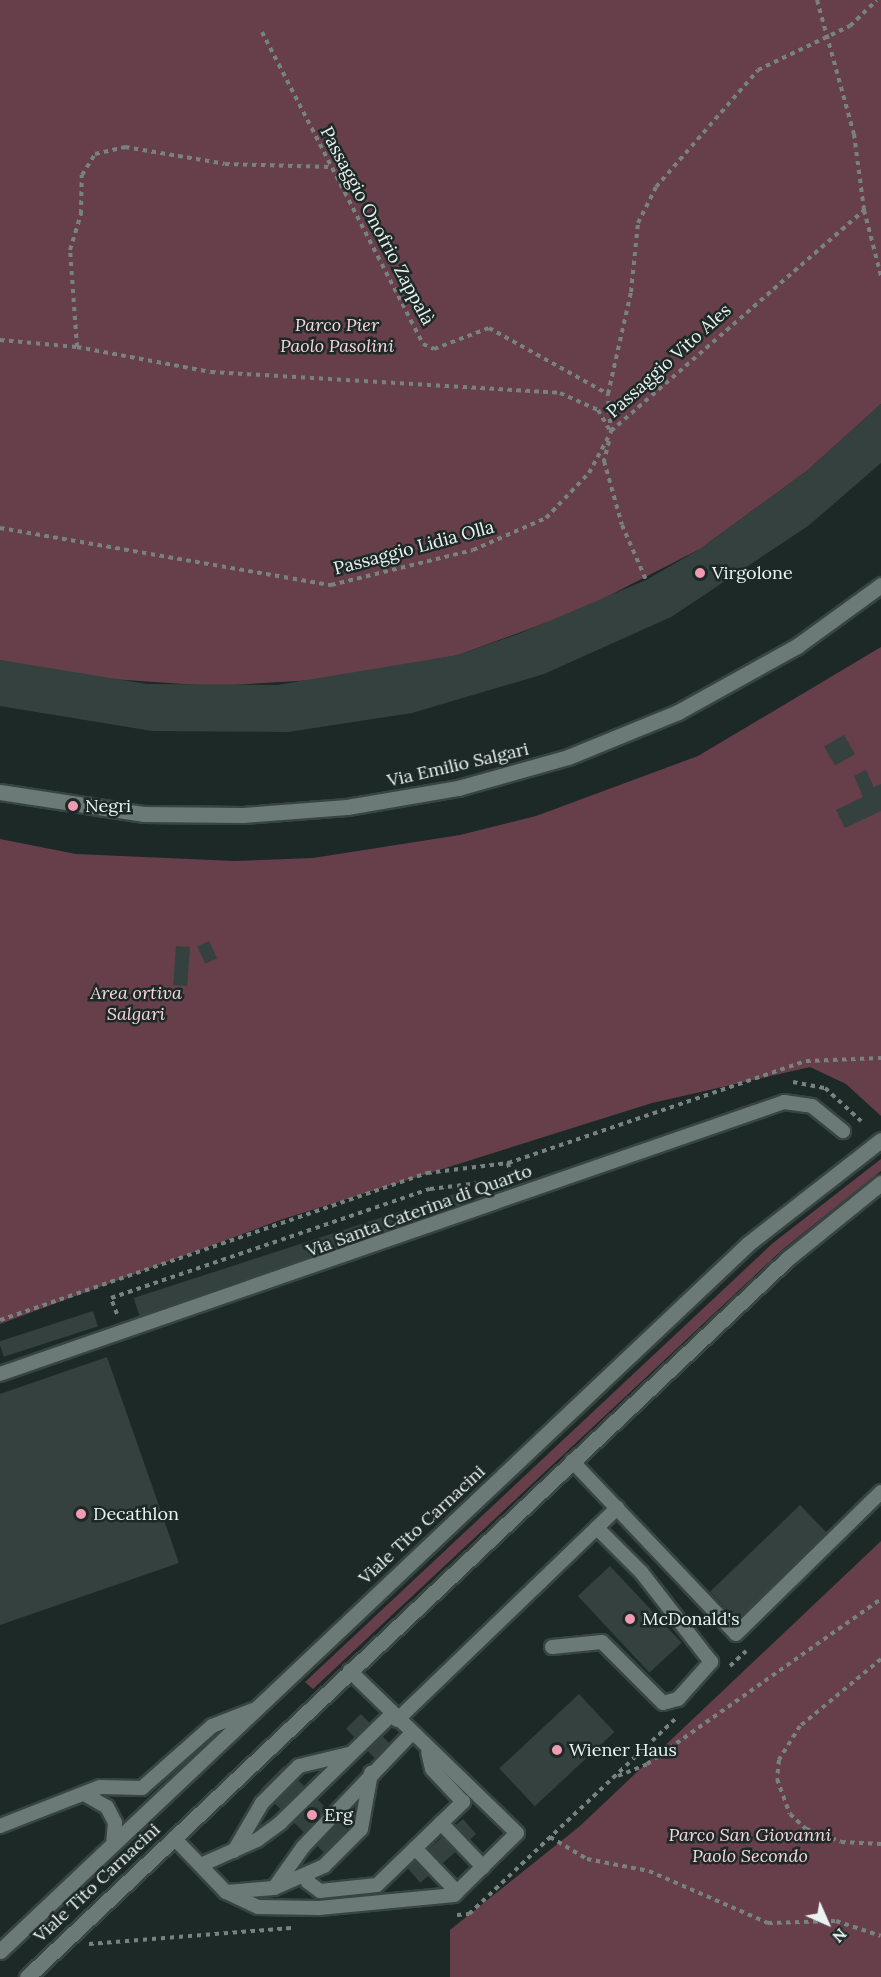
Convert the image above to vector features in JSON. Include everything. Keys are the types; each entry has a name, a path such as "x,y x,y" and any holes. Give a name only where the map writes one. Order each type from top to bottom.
{"main road":[{"name":"Via Emilio Salgari","path":"0,792 144,814 232,816 347,807 458,788 568,757 678,712 797,646 881,585"},
{"name":"Viale Tito Carnacini","path":"0,1951 749,1243 881,1140"},
{"name":"Viale Tito Carnacini","path":"27,1977 787,1259 881,1183"}],"lane":[{"name":"Via Santa Caterina di Quarto","path":"0,1374 124,1334 784,1102 812,1106 843,1131"},
{"path":"572,1461 736,1634 881,1492"},
{"path":"201,1865 234,1851 280,1823 351,1754 394,1717 617,1508"},
{"path":"552,1647 602,1642 663,1703 678,1699 711,1662 642,1573 597,1528"},
{"path":"174,1838 226,1892 258,1907 291,1909 457,1892 517,1833 446,1758 428,1752 350,1671"},
{"path":"0,1826 86,1795 100,1787 142,1788 212,1726 255,1709"},
{"path":"274,1888 303,1847 371,1773 411,1734"},
{"path":"308,1875 312,1888 320,1891 377,1885 463,1802 432,1769 428,1752"},
{"path":"234,1851 262,1803 299,1766 351,1754"},
{"path":"226,1892 274,1888 308,1875 361,1829 371,1773"},
{"path":"86,1795 107,1807 115,1823 112,1844"},
{"path":"441,1823 483,1867"},
{"path":"415,1848 457,1892"}],"path":[{"path":"817,0 831,37 861,165 864,210 881,276"},
{"path":"611,432 608,394 631,292 638,223 656,187 739,86 758,70 831,37 877,0"},
{"name":"Passaggio Onofrio Zappalà","path":"262,32 330,167 428,348 489,328 608,394"},
{"path":"77,347 69,250 81,214 82,175 95,154 124,147 225,164 330,167"},
{"name":"Passaggio Vito Ales","path":"646,580 604,461 611,432 864,210"},
{"path":"0,340 77,347 211,372 560,393 598,410 611,432"},
{"name":"Passaggio Lidia Olla","path":"0,528 307,584 355,582 473,550 546,518 589,473 611,432"},
{"path":"0,1320 427,1173 508,1164 806,1061 881,1058"},
{"path":"124,1334 111,1298 430,1189 512,1179"},
{"path":"614,1777 647,1764 881,1599"},
{"path":"881,1659 800,1726 779,1760 777,1779 790,1814 806,1829 841,1842 881,1844"},
{"path":"550,1837 587,1859 649,1871 768,1923 851,1923 881,1936"},
{"path":"446,1916 470,1914"},
{"path":"59,1947 305,1927"}],"green space":[{"name":"Parco Pier Paolo Pasolini","path":"0,0 881,0 881,404 808,470 700,549 581,610 458,655 332,679 213,686 82,677 0,660"},
{"name":"Area ortiva Salgari","path":"881,647 881,1116 846,1084 810,1067 652,1103 280,1220 0,1324 0,839 76,854 234,861 313,858 460,835 536,816 698,756"},
{"path":"881,1159 881,1171 782,1250 313,1689 305,1682 773,1243"},
{"name":"Parco San Giovanni Paolo Secondo","path":"881,1541 881,1977 450,1977 450,1930 580,1826"}],"building":[{"name":"Virgolone","path":"881,404 881,463 808,526 671,617 544,674 412,713 288,732 152,731 0,706 0,660 147,684 277,685 458,655 521,633 646,580 700,549 808,470"},
{"path":"844,735 855,754 835,766 824,746"},
{"path":"866,770 874,787 881,784 881,811 845,828 836,810 863,797 854,776"},
{"path":"209,941 217,958 205,964 197,946"},
{"path":"176,946 190,947 187,986 173,985"},
{"path":"457,1193 463,1211 140,1316 134,1298"},
{"path":"93,1311 98,1326 4,1357 0,1341"},
{"name":"Decathlon","path":"107,1357 179,1563 0,1625 0,1394"},
{"path":"800,1505 827,1533 737,1620 710,1592"},
{"name":"McDonald's","path":"610,1566 682,1643 649,1673 578,1596"},
{"name":"Wiener Haus","path":"579,1694 614,1732 535,1806 499,1768"},
{"path":"361,1714 401,1755 385,1770 346,1729"},
{"path":"284,1766 360,1842 337,1866 261,1789"},
{"path":"463,1819 476,1834 420,1883 407,1868"}],"place":[{"name":"Virgolone","path":"700,573"},
{"name":"Negri","path":"73,806"},
{"name":"Decathlon","path":"81,1514"},
{"name":"McDonald's","path":"630,1619"},
{"name":"Wiener Haus","path":"557,1750"},
{"name":"Erg","path":"312,1815"}]}
